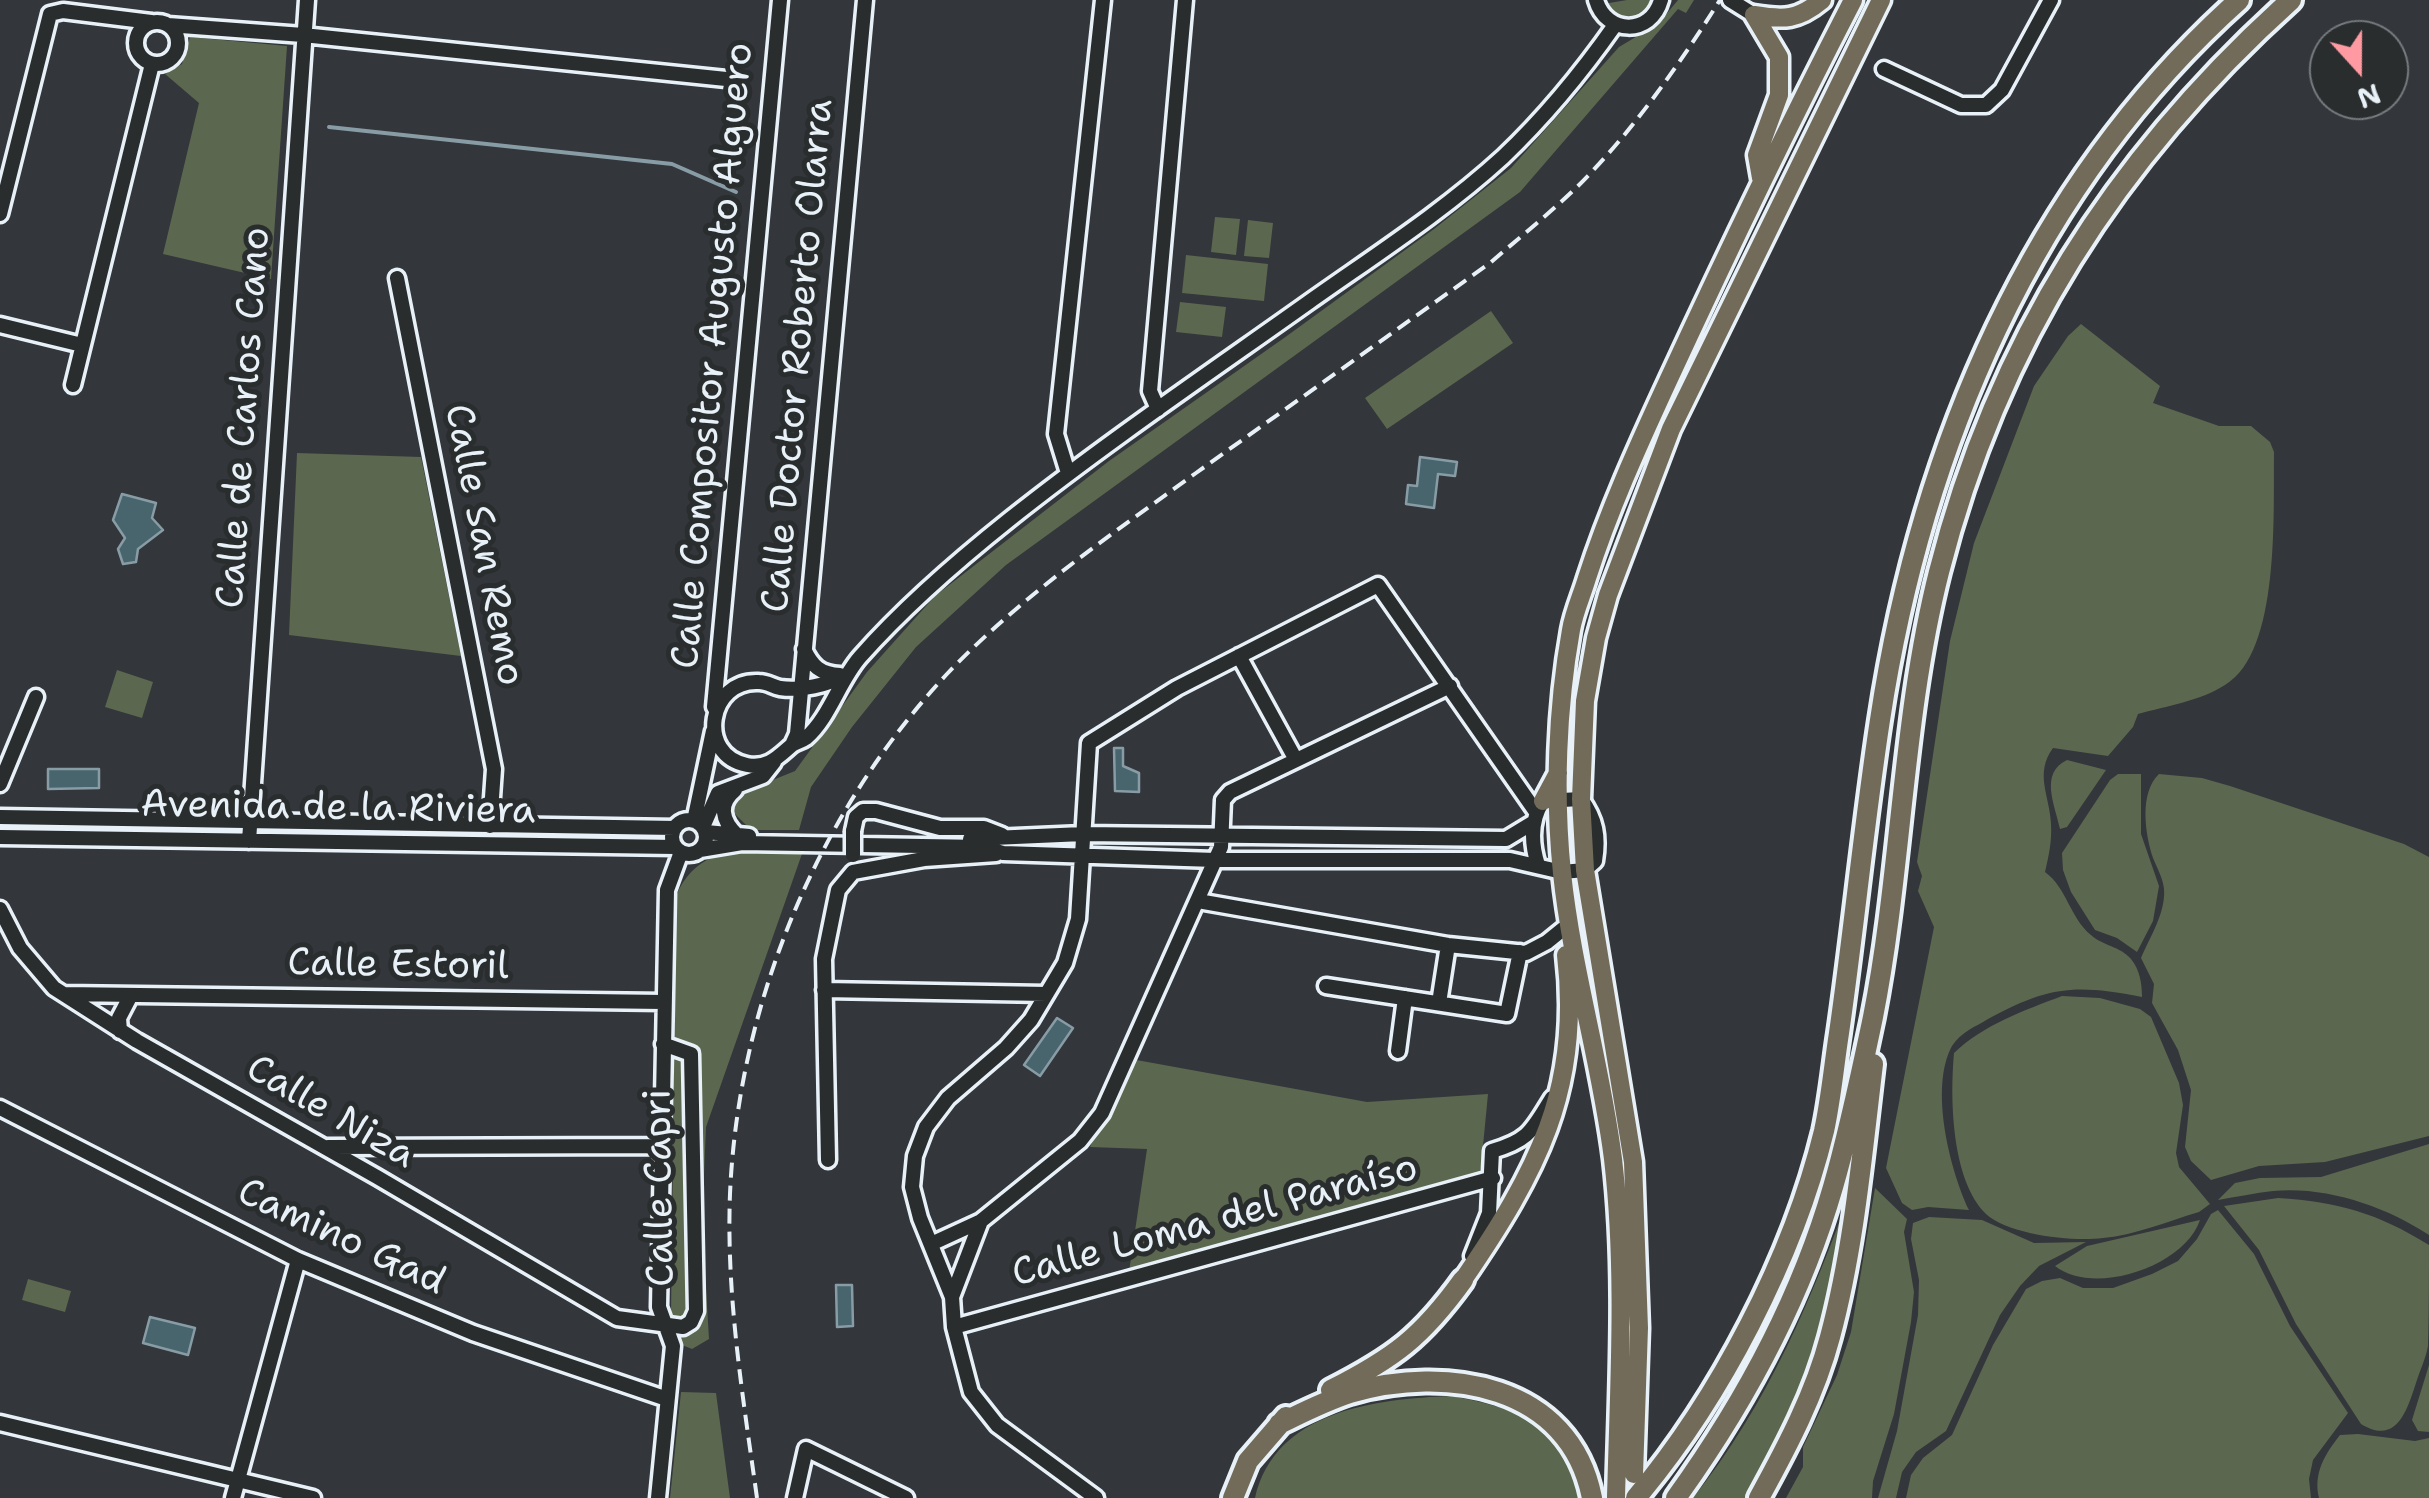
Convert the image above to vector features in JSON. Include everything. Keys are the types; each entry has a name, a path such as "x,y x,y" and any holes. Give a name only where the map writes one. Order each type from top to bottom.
{"highway":[{"path":"1636,1498 1684,1433 1757,1311 1783,1254 1824,1131 1858,906 1880,720 1909,567 1942,458 1984,350 2041,240 2106,142 2172,65 2239,0"},
{"path":"1680,1492 1732,1413 1772,1338 1804,1269 1832,1190 1872,1017 1922,654 1939,571 1974,463 2019,350 2077,246 2132,166 2233,52 2291,0"},
{"path":"1759,1498 1810,1394 1834,1324 1848,1261 1865,1135 1875,1049 1872,1017"},
{"path":"1235,1496 1248,1461 1294,1408 1376,1368 1409,1344 1436,1318 1463,1280"},
{"path":"1279,1424 1350,1393 1384,1386 1425,1382 1494,1389 1518,1399 1558,1428 1575,1449 1592,1498"}],"main road":[{"path":"1761,178 1757,155 1779,95 1784,38 1822,0"},
{"path":"1616,1497 1620,1320 1615,1181 1606,1102 1562,872 1543,808 1560,768 1562,700 1572,627 1601,536 1635,452 1761,178 1853,0"},
{"path":"1634,1474 1639,1328 1634,1162 1590,866 1581,774 1585,701 1596,638 1670,430 1881,0"},
{"path":"1742,8 1785,20 1803,16"},
{"path":"1742,8 1780,57"},
{"path":"1463,1280 1505,1218 1549,1132 1563,1080 1571,1000 1563,929 1566,900"}],"street":[{"name":"Calle de Carlos Cano","path":"249,840 307,0"},
{"name":"Calle Compositor Augusto Alguero","path":"701,827 780,0"},
{"name":"Calle Doctor Roberto Olarra","path":"798,718 865,0"},
{"path":"1068,474 1056,434 1103,0"},
{"path":"1158,409 1150,391 1185,0"},
{"path":"1596,0 1601,14 1616,25 1636,27 1654,16 1661,0"},
{"path":"1884,69 1960,105 1986,105 2002,90 2051,0"},
{"path":"0,214 48,20 50,14 63,10 168,25 303,35 726,79"},
{"path":"151,22 138,33 136,46 141,58 152,64 166,62 176,53 178,41 168,25"},
{"path":"779,688 832,682 846,675 942,573 1068,474 1414,227 1502,158 1563,94 1616,25"},
{"path":"73,385 152,64"},
{"name":"Calle San Remo","path":"397,278 494,769 490,826"},
{"path":"0,326 82,345"},
{"path":"1096,1498 997,1425 971,1392 954,1328 952,1297 920,1218 912,1186 914,1156 926,1128 948,1098 1006,1048 1031,1020 1065,963 1078,919 1089,744 1177,688 1378,585 1543,808 1534,852 1538,864"},
{"path":"804,648 811,663 826,674 846,675"},
{"path":"1239,656 1296,760"},
{"path":"700,850 706,842 701,827 718,794 763,776 792,745 807,737 844,684 846,675"},
{"path":"774,762 746,765 721,749 713,724 718,702 729,689 748,681 779,688 792,701 798,718 792,745"},
{"path":"931,1244 981,1221 1080,1141 1102,1113 1215,860 1223,800 1230,792 1450,686"},
{"path":"0,784 36,697"},
{"path":"736,835 724,820 723,806 728,795 740,785"},
{"path":"1586,806 1543,808 1515,836 1492,840 1083,834 982,840 870,840 736,835 684,821 675,828 672,838 678,850 691,854 742,843 982,848 1215,860 1510,860 1562,872 1590,866"},
{"path":"828,1160 824,959 838,890 853,872 856,817 876,811 940,828 984,828 1002,836"},
{"name":"Avenida de la Riviera","path":"0,816 675,828"},
{"path":"1510,860 1521,848 1515,836"},
{"name":"Avenida de la Riviera","path":"0,837 678,850"},
{"name":"Calle Capri","path":"658,1498 673,1346 659,1307 663,1002 667,890 678,850"},
{"path":"853,872 1003,852"},
{"path":"1198,901 1448,944 1526,953 1563,929"},
{"name":"Calle Niza","path":"0,908 20,948 60,994 617,1318 664,1323"},
{"path":"1440,1004 1448,944"},
{"path":"1326,986 1507,1014 1520,952"},
{"path":"824,990 1046,994"},
{"name":"Calle Estoril","path":"60,994 663,1002"},
{"path":"120,1031 119,1018 132,995"},
{"path":"1398,1051 1405,998"},
{"name":"Calle Capri","path":"663,1044 691,1054 696,1311 691,1322 682,1327 664,1323"},
{"path":"1463,1280 1490,1213 1492,1151 1518,1144 1532,1131 1563,1080"},
{"name":"Camino Gad","path":"0,1108 298,1260 474,1333 667,1399"},
{"path":"323,1147 662,1146"},
{"path":"377,1177 384,1148"},
{"name":"Calle Loma del Paraíso","path":"954,1328 1492,1178"},
{"path":"952,1297 981,1221"},
{"path":"233,1498 298,1260"},
{"path":"0,1423 313,1498"},
{"path":"795,1498 806,1449 906,1498"}],"green space":[{"path":"1658,0 1645,15 1632,20 1618,16 1603,4"},
{"path":"1678,0 1694,0 1686,13 1678,9 1520,192 1006,565 916,647 852,727 811,787 799,830 751,830 734,813 741,793 795,771 867,672 935,596 1109,461 1434,229 1511,168 1619,47 1659,23"},
{"path":"190,37 287,46 271,279 163,254 199,103 165,74 182,64"},
{"path":"1215,217 1240,219 1236,255 1211,252"},
{"path":"1248,220 1273,223 1269,258 1244,256"},
{"path":"1186,255 1268,264 1264,301 1182,293"},
{"path":"1180,302 1226,307 1222,337 1176,332"},
{"path":"1491,311 1513,343 1387,429 1365,398"},
{"path":"2081,324 2160,386 2153,403 2219,426 2251,426 2270,442 2274,452 2273,543 2265,612 2243,668 2225,685 2194,699 2138,714 2133,727 2108,756 2053,748 2047,758 2044,785 2051,830 2045,872 2059,886 2084,928 2131,959 2140,977 2142,997 2098,990 2046,994 2009,1008 1960,1037 1945,1063 1942,1106 1949,1152 1969,1210 1912,1210 1902,1203 1886,1168 1934,927 1918,891 1922,876 1917,862 1950,641 1974,543 2034,386 2068,336"},
{"path":"297,453 421,457 461,656 289,635"},
{"path":"117,670 153,682 142,718 105,707"},
{"path":"2067,760 2106,770 2067,827 2060,829 2051,781 2058,766"},
{"path":"2118,774 2141,774 2141,834 2159,886 2153,921 2137,952 2117,938 2095,930 2071,892 2063,870 2062,853 2110,780"},
{"path":"2159,774 2202,778 2230,786 2404,844 2429,857 2429,1136 2325,1162 2259,1166 2211,1180 2191,1161 2185,1147 2191,1090 2178,1050 2152,1003 2154,984 2141,958 2164,898 2146,826 2148,792"},
{"path":"747,850 803,851 706,1127 702,1222 709,1339 692,1349 677,1343 671,1315 676,896 686,878 713,857"},
{"path":"2062,996 2100,998 2140,1009 2151,1017 2179,1083 2183,1105 2176,1153 2179,1167 2210,1204 2199,1212 2128,1234 2075,1239 2010,1227 1986,1214 1974,1199 1955,1137 1954,1053 1991,1026"},
{"path":"1131,1059 1367,1102 1488,1094 1480,1177 1129,1272 1147,1149 1090,1147"},
{"path":"2429,1144 2429,1235 2394,1215 2334,1195 2293,1190 2218,1200 2235,1183 2260,1178 2321,1177"},
{"path":"1852,1187 1824,1337 1788,1431 1748,1498 1693,1498 1744,1426 1786,1349"},
{"path":"1875,1188 1907,1219 1904,1232 1914,1292 1894,1414 1873,1481 1872,1498 1786,1498 1803,1467 1803,1447 1837,1375 1851,1332"},
{"path":"2278,1198 2357,1211 2429,1245 2428,1346 2409,1404 2392,1428 2373,1430 2361,1424 2296,1324 2259,1250 2224,1206"},
{"path":"2218,1210 2254,1254 2290,1326 2348,1413 2313,1460 2311,1498 1906,1498 1911,1475 1923,1458 1952,1435 1993,1345 2026,1289 2060,1278 2083,1288 2113,1288 2152,1274 2178,1261 2211,1214"},
{"path":"1929,1217 1982,1220 2034,1243 2086,1242 2039,1266 2020,1286 2000,1315 1946,1431 1916,1452 1902,1472 1896,1498 1878,1498 1897,1431 1918,1315 1913,1223"},
{"path":"2200,1220 2176,1251 2136,1272 2092,1278 2072,1275 2055,1266 2087,1246"},
{"path":"28,1279 71,1291 65,1312 22,1300"},
{"path":"2429,1365 2429,1432 2418,1431 2412,1420"},
{"path":"681,1392 716,1393 730,1498 670,1498"},
{"path":"1451,1396 1499,1407 1535,1424 1562,1453 1582,1498 1255,1498 1266,1468 1284,1445 1306,1428 1362,1406"},
{"path":"2340,1435 2415,1441 2429,1438 2429,1498 2319,1498 2319,1472 2330,1449"}],"water":[{"path":"1420,457 1457,462 1455,476 1438,474 1434,508 1406,504 1408,485 1417,486"},
{"path":"122,494 156,503 152,518 163,530 138,549 136,562 123,564 118,549 125,538 113,520"},
{"path":"1114,748 1123,748 1123,766 1139,773 1139,792 1115,791"},
{"path":"48,769 99,769 99,788 48,789"},
{"path":"1057,1018 1073,1028 1040,1076 1024,1065"},
{"path":"836,1285 852,1285 853,1326 837,1327"},
{"path":"150,1317 195,1328 188,1355 143,1343"}],"waterway":[{"path":"329,127 672,164 736,192"}],"railway":[{"path":"757,1498 731,1270 730,1194 736,1123 768,983 823,850 859,788 900,729 946,675 1035,593 1490,263 1567,196 1636,120 1720,0"}]}
